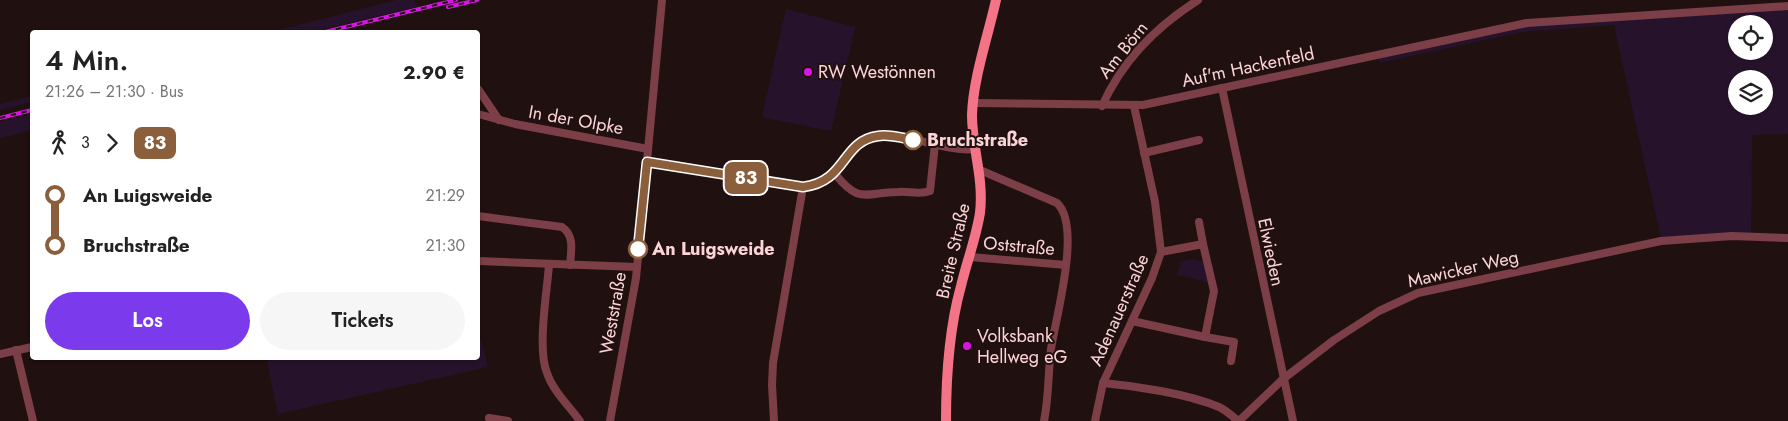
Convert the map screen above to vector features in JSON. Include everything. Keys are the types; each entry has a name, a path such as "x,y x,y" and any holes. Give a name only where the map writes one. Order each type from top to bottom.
{"street":[{"name":"Weststraße","path":"610,421 636,267 662,0"},
{"name":"Breite Straße","path":"946,421 949,361 954,322 960,286 970,257 979,218 980,170 975,149 973,103 996,0"},
{"name":"Am Börn","path":"1102,106 1122,70 1142,45 1176,14 1198,0"},
{"name":"Auf'm Hackenfeld","path":"973,103 1134,106 1527,23 1788,6"},
{"name":"Elwieden","path":"1222,88 1293,421"},
{"path":"480,91 499,120"},
{"name":"Adenauerstraße","path":"1095,421 1103,382 1132,321 1161,252 1158,221 1134,106"},
{"name":"In der Olpke","path":"480,115 499,120 648,148"},
{"path":"647,162 803,187 817,184 835,174 853,148 869,138 890,136 961,150 975,149"},
{"path":"1144,153 1199,140"},
{"path":"835,174 849,189 862,196 897,192 925,193 930,191 935,144"},
{"name":"Oststraße","path":"980,170 1057,203 1062,208 1066,219 1066,265 1051,350 1044,421"},
{"path":"774,421 773,362 803,187"},
{"path":"480,216 562,227 572,239 570,265"},
{"path":"1199,222 1214,291 1205,337"},
{"name":"Mawicker Weg","path":"1238,421 1283,379 1334,340 1380,311 1418,293 1661,241 1732,236 1788,238"},
{"path":"1161,252 1203,244"},
{"name":"Oststraße","path":"970,257 1066,265"},
{"path":"480,261 636,267"},
{"path":"549,265 544,339 545,368 551,381 580,421"},
{"path":"1132,321 1234,342 1231,360"},
{"path":"0,354 30,347"},
{"path":"16,350 33,421"},
{"path":"1103,382 1201,401 1220,407 1238,421"},
{"path":"489,418 508,421"}],"shaded area":[{"path":"396,0 414,0 416,7 320,30 279,30"},
{"path":"1788,8 1788,134 1752,135 1751,235 1661,238 1614,25 1522,32 1379,63 1378,56 1527,25"},
{"name":"RW Westönnen","path":"786,9 855,27 831,131 762,117"},
{"path":"30,96 30,102 0,110 0,104"},
{"path":"30,114 30,130 0,138 0,122"},
{"path":"1193,259 1203,261 1208,282 1177,275 1181,261"},
{"path":"480,337 488,367 278,414 267,361 480,360"}],"railway":[{"path":"333,30 456,0"},
{"path":"448,7 477,0"},
{"path":"0,118 30,110"}],"bus line":[{"name":"83","path":"638,249 647,162 803,187 817,184 835,174 853,148 869,138 880,136 913,140"}],"place":[{"name":"RW Westönnen","path":"808,72"},
{"name":"Bruchstraße","path":"913,140"},
{"name":"An Luigsweide","path":"638,249"},
{"name":"Volksbank Hellweg eG","path":"967,346"}]}
